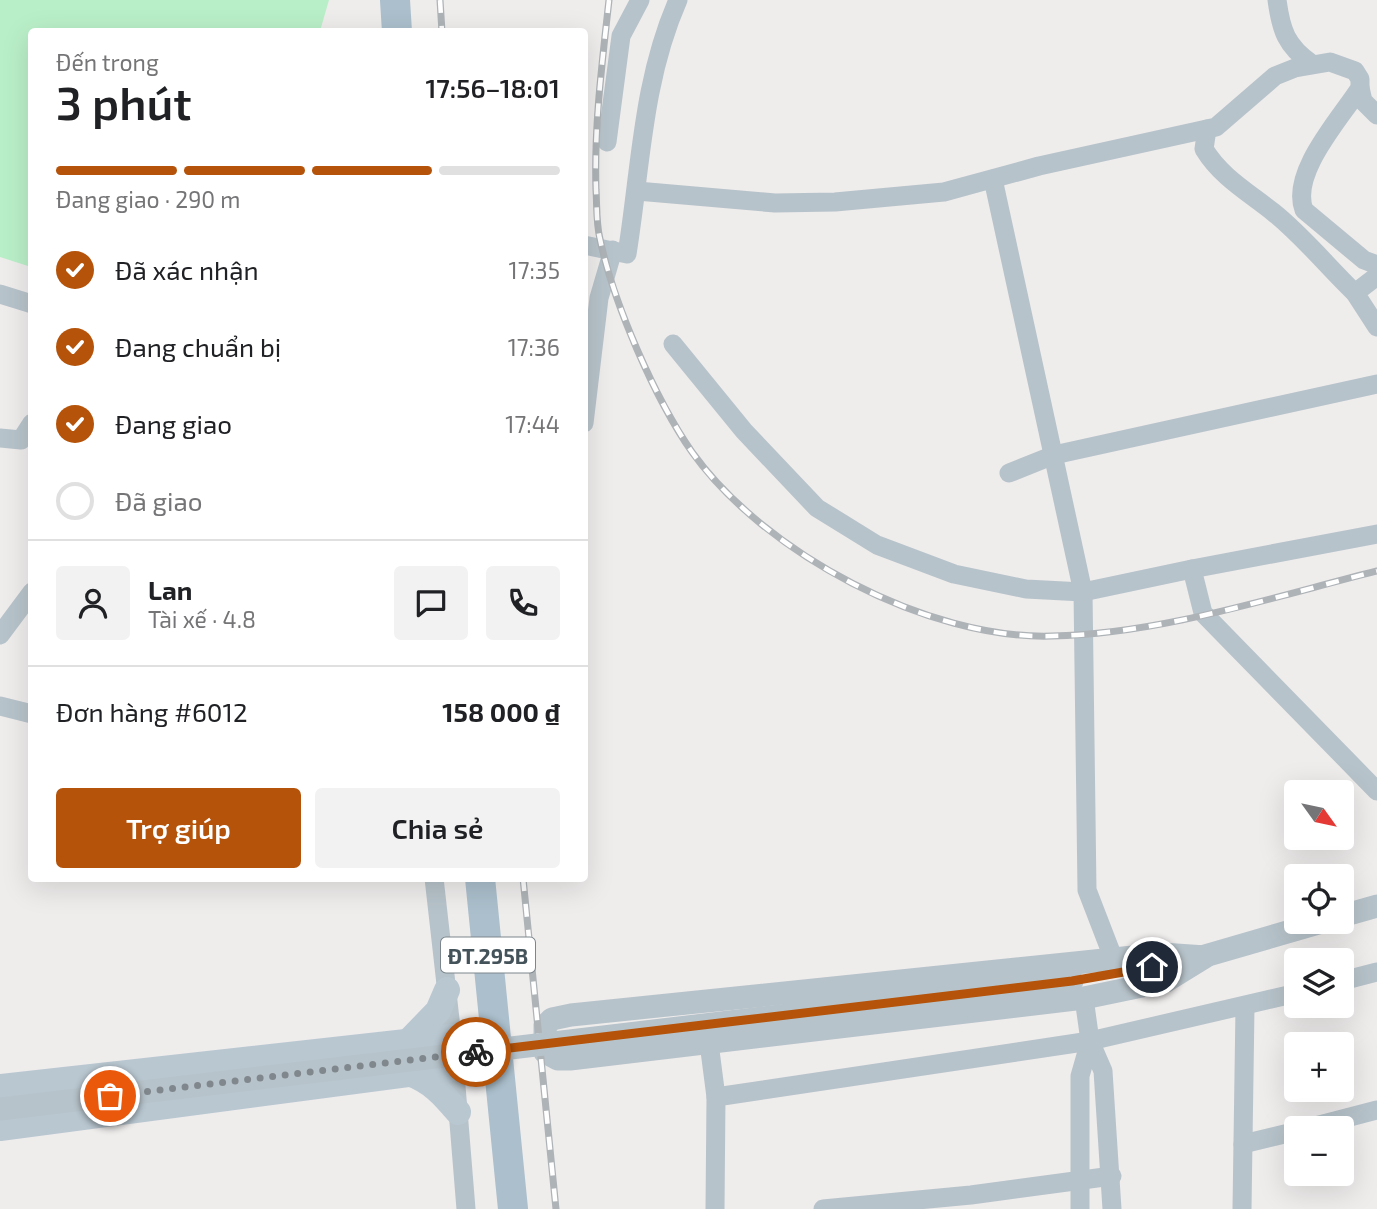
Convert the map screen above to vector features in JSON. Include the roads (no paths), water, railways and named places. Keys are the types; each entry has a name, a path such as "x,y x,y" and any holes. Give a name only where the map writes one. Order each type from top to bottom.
{"main road":[{"path":"395,0 397,28"},
{"name":"ĐT.295B","path":"480,882 513,1209"},
{"path":"412,1041 426,1026 447,990"},
{"path":"0,1087 496,1032"},
{"path":"412,1041 432,1052 432,1060 415,1072"},
{"path":"0,1128 499,1062"},
{"path":"415,1072 440,1090 458,1112"}],"street":[{"path":"607,142 621,36 640,0"},
{"path":"588,246 628,254 641,136 660,41 678,0"},
{"path":"1277,0 1284,37 1298,54 1311,64"},
{"path":"637,191 775,203 835,202 944,192 1216,127 1275,76 1311,64 1329,62 1342,65 1356,71 1366,82"},
{"path":"1366,82 1363,101 1377,116"},
{"path":"1366,82 1304,174 1300,200 1304,210 1364,260 1377,265"},
{"path":"1207,129 1204,149 1211,160 1250,197 1272,212 1354,293 1377,327"},
{"path":"993,179 1083,592 1087,890 1114,960"},
{"path":"588,390 599,298 613,250"},
{"path":"1354,293 1377,276"},
{"path":"0,294 28,303"},
{"path":"673,344 744,431 817,508 877,545 954,574 1026,589 1083,592 1377,534"},
{"path":"1009,473 1054,455 1377,384"},
{"path":"0,438 21,440 28,429"},
{"path":"1192,569 1203,613 1377,791"},
{"path":"0,635 28,597"},
{"path":"0,706 28,713"},
{"path":"434,882 452,1037 466,1209"},
{"path":"1354,913 1377,906"},
{"path":"1205,957 1162,954 708,999 552,1019 545,1026 545,1052 558,1059 709,1043 1078,990 1205,957 1284,933"},
{"path":"1354,978 1377,972"},
{"path":"1078,990 1090,1041 1103,1072 1112,1176 1112,1209"},
{"path":"0,1109 1078,990"},
{"path":"716,1097 1090,1041 1284,996"},
{"path":"708,999 709,1043 716,1097 715,1209"},
{"path":"1242,1209 1245,1007"},
{"path":"1080,1209 1080,1076 1090,1041"},
{"path":"1354,1116 1377,1110"},
{"path":"1243,1144 1284,1134"},
{"path":"823,1209 971,1202 1112,1176"}],"railway":[{"path":"440,0 442,28"},
{"path":"609,0 596,142 598,227 606,264 637,349 678,430 692,452 723,489 761,524 805,556 853,583 903,606 954,623 1004,633 1052,636 1134,629 1216,612 1377,571"},
{"path":"523,882 556,1209"}]}
